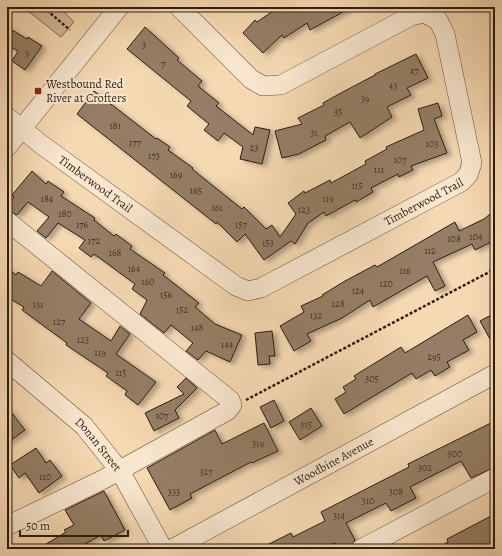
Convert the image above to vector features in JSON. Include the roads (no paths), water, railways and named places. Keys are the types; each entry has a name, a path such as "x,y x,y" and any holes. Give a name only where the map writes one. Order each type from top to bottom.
{"street":[{"path":"7,147 119,7"},
{"name":"Timberwood Trail","path":"7,117 23,128 42,145 236,286 248,291 261,288 461,182 468,175 472,162 445,34 438,20 424,13 410,16 281,85 263,86 251,79 179,7"},
{"path":"7,221 230,400 232,405 227,411 120,471 7,526"},
{"name":"Donan Street","path":"7,361 84,426 120,471 163,549"},
{"name":"Woodbine Avenue","path":"172,549 495,374"},
{"path":"361,549 495,478"}],"place":[{"name":"Westbound Red River at Crofters","path":"38,91"}]}
